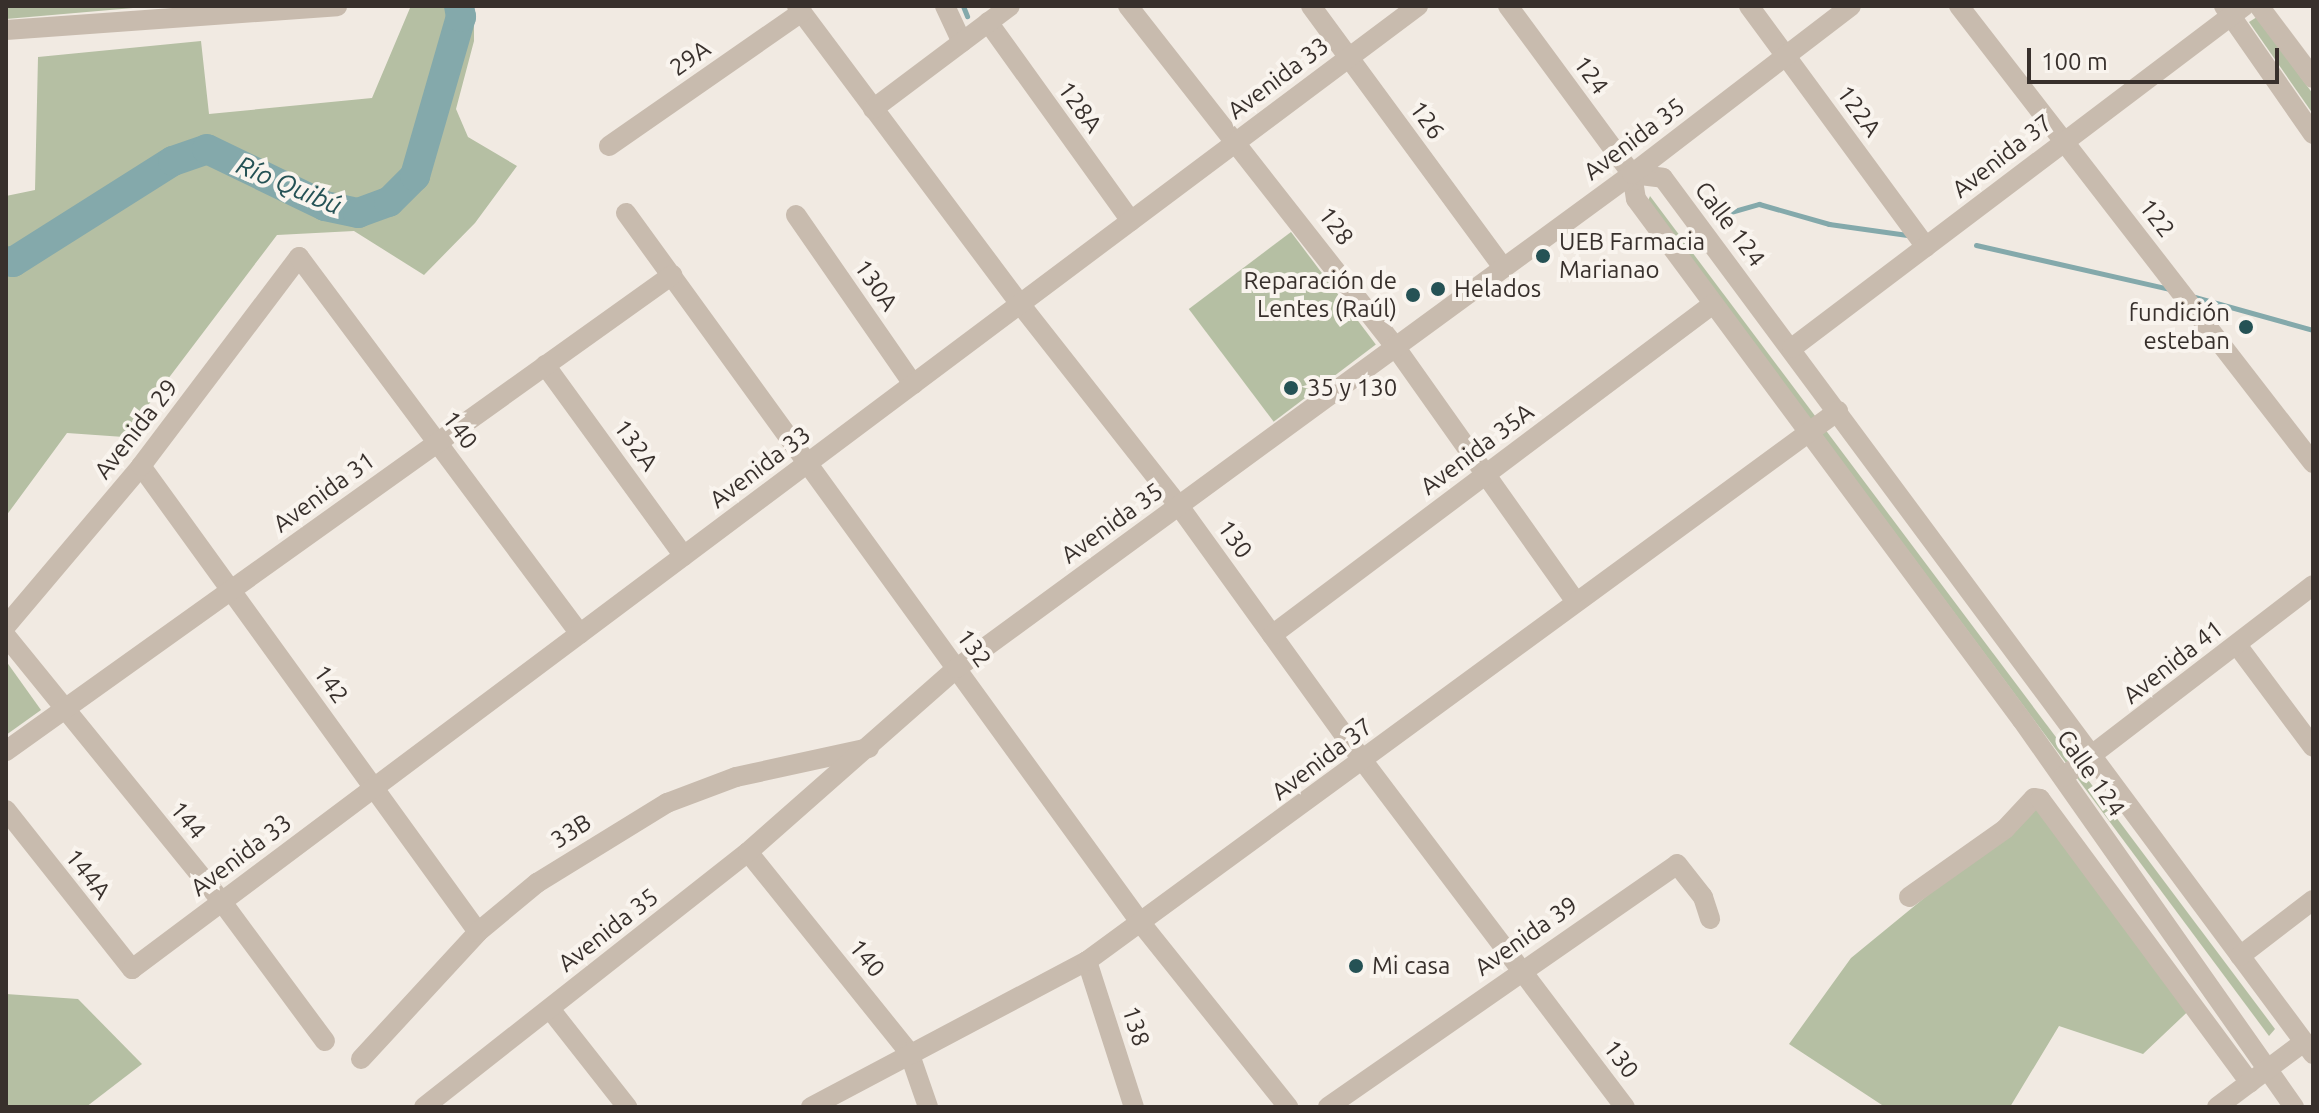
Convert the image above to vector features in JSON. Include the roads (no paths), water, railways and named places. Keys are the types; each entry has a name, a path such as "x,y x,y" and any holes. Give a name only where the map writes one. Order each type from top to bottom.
{"street":[{"path":"6,30 188,12 337,6"},
{"path":"945,6 962,42"},
{"path":"873,109 1010,6"},
{"name":"128","path":"1128,6 1238,141 1394,345 1576,602"},
{"name":"126","path":"1311,6 1502,266"},
{"name":"Avenida 33","path":"132,969 1418,6"},
{"name":"124","path":"1508,6 1632,174"},
{"name":"122A","path":"1749,6 1926,247"},
{"name":"Avenida 35","path":"424,1107 748,852 957,668 1394,345 1632,174 1851,6"},
{"name":"122","path":"1959,6 2313,463"},
{"path":"2259,6 2313,78"},
{"name":"130","path":"800,9 1020,304 1179,506 1363,761 1625,1107"},
{"name":"29A","path":"609,146 800,9"},
{"path":"2233,9 2313,134"},
{"name":"Avenida 37","path":"1792,348 2233,9"},
{"name":"128A","path":"988,22 1131,221"},
{"name":"Calle 124","path":"2294,1107 2063,777 1636,199 1632,174 1663,178 2308,1048"},
{"name":"132","path":"626,213 1140,922 1288,1107"},
{"name":"130A","path":"796,215 913,384"},
{"name":"140","path":"299,257 580,634"},
{"name":"Avenida 29","path":"6,626 141,466 299,257"},
{"name":"Avenida 31","path":"6,751 672,275"},
{"name":"Avenida 35A","path":"1272,635 1713,304"},
{"name":"132A","path":"545,365 684,556"},
{"name":"Avenida 37","path":"811,1107 909,1052 1087,961 1838,411"},
{"name":"142","path":"141,466 478,932"},
{"name":"Avenida 41","path":"2063,777 2313,585"},
{"name":"144","path":"6,636 62,710 222,902 325,1041"},
{"path":"2237,645 2313,747"},
{"name":"33B","path":"361,1059 478,932 537,883 667,803 782,765 869,748"},
{"path":"1909,897 2005,829 2034,798 2040,799 2250,1083"},
{"name":"144A","path":"6,810 132,969"},
{"name":"140","path":"748,852 909,1052 928,1107"},
{"name":"Avenida 39","path":"1328,1107 1677,864 1703,897 1710,919"},
{"path":"2240,956 2313,900"},
{"name":"138","path":"1087,961 1134,1107"},
{"path":"550,1009 627,1107"},
{"path":"2217,1107 2269,1069 2308,1048"}],"waterway":[{"name":"Río Quibú","path":"6,261 13,262 173,161 207,149 325,206 358,213 389,202 415,176 461,17 459,6"},
{"path":"963,6 967,16"},
{"path":"1713,217 1759,204 1829,224 1907,235"},
{"path":"1976,245 2170,289"},
{"path":"2191,296 2313,330"}],"place":[{"name":"UEB Farmacia Marianao","path":"1543,256"},
{"name":"Helados","path":"1438,289"},
{"name":"Reparación de Lentes (Raúl)","path":"1413,295"},
{"name":"fundición esteban","path":"2246,327"},
{"name":"35 y 130","path":"1291,388"},
{"name":"Mi casa","path":"1356,966"}]}
